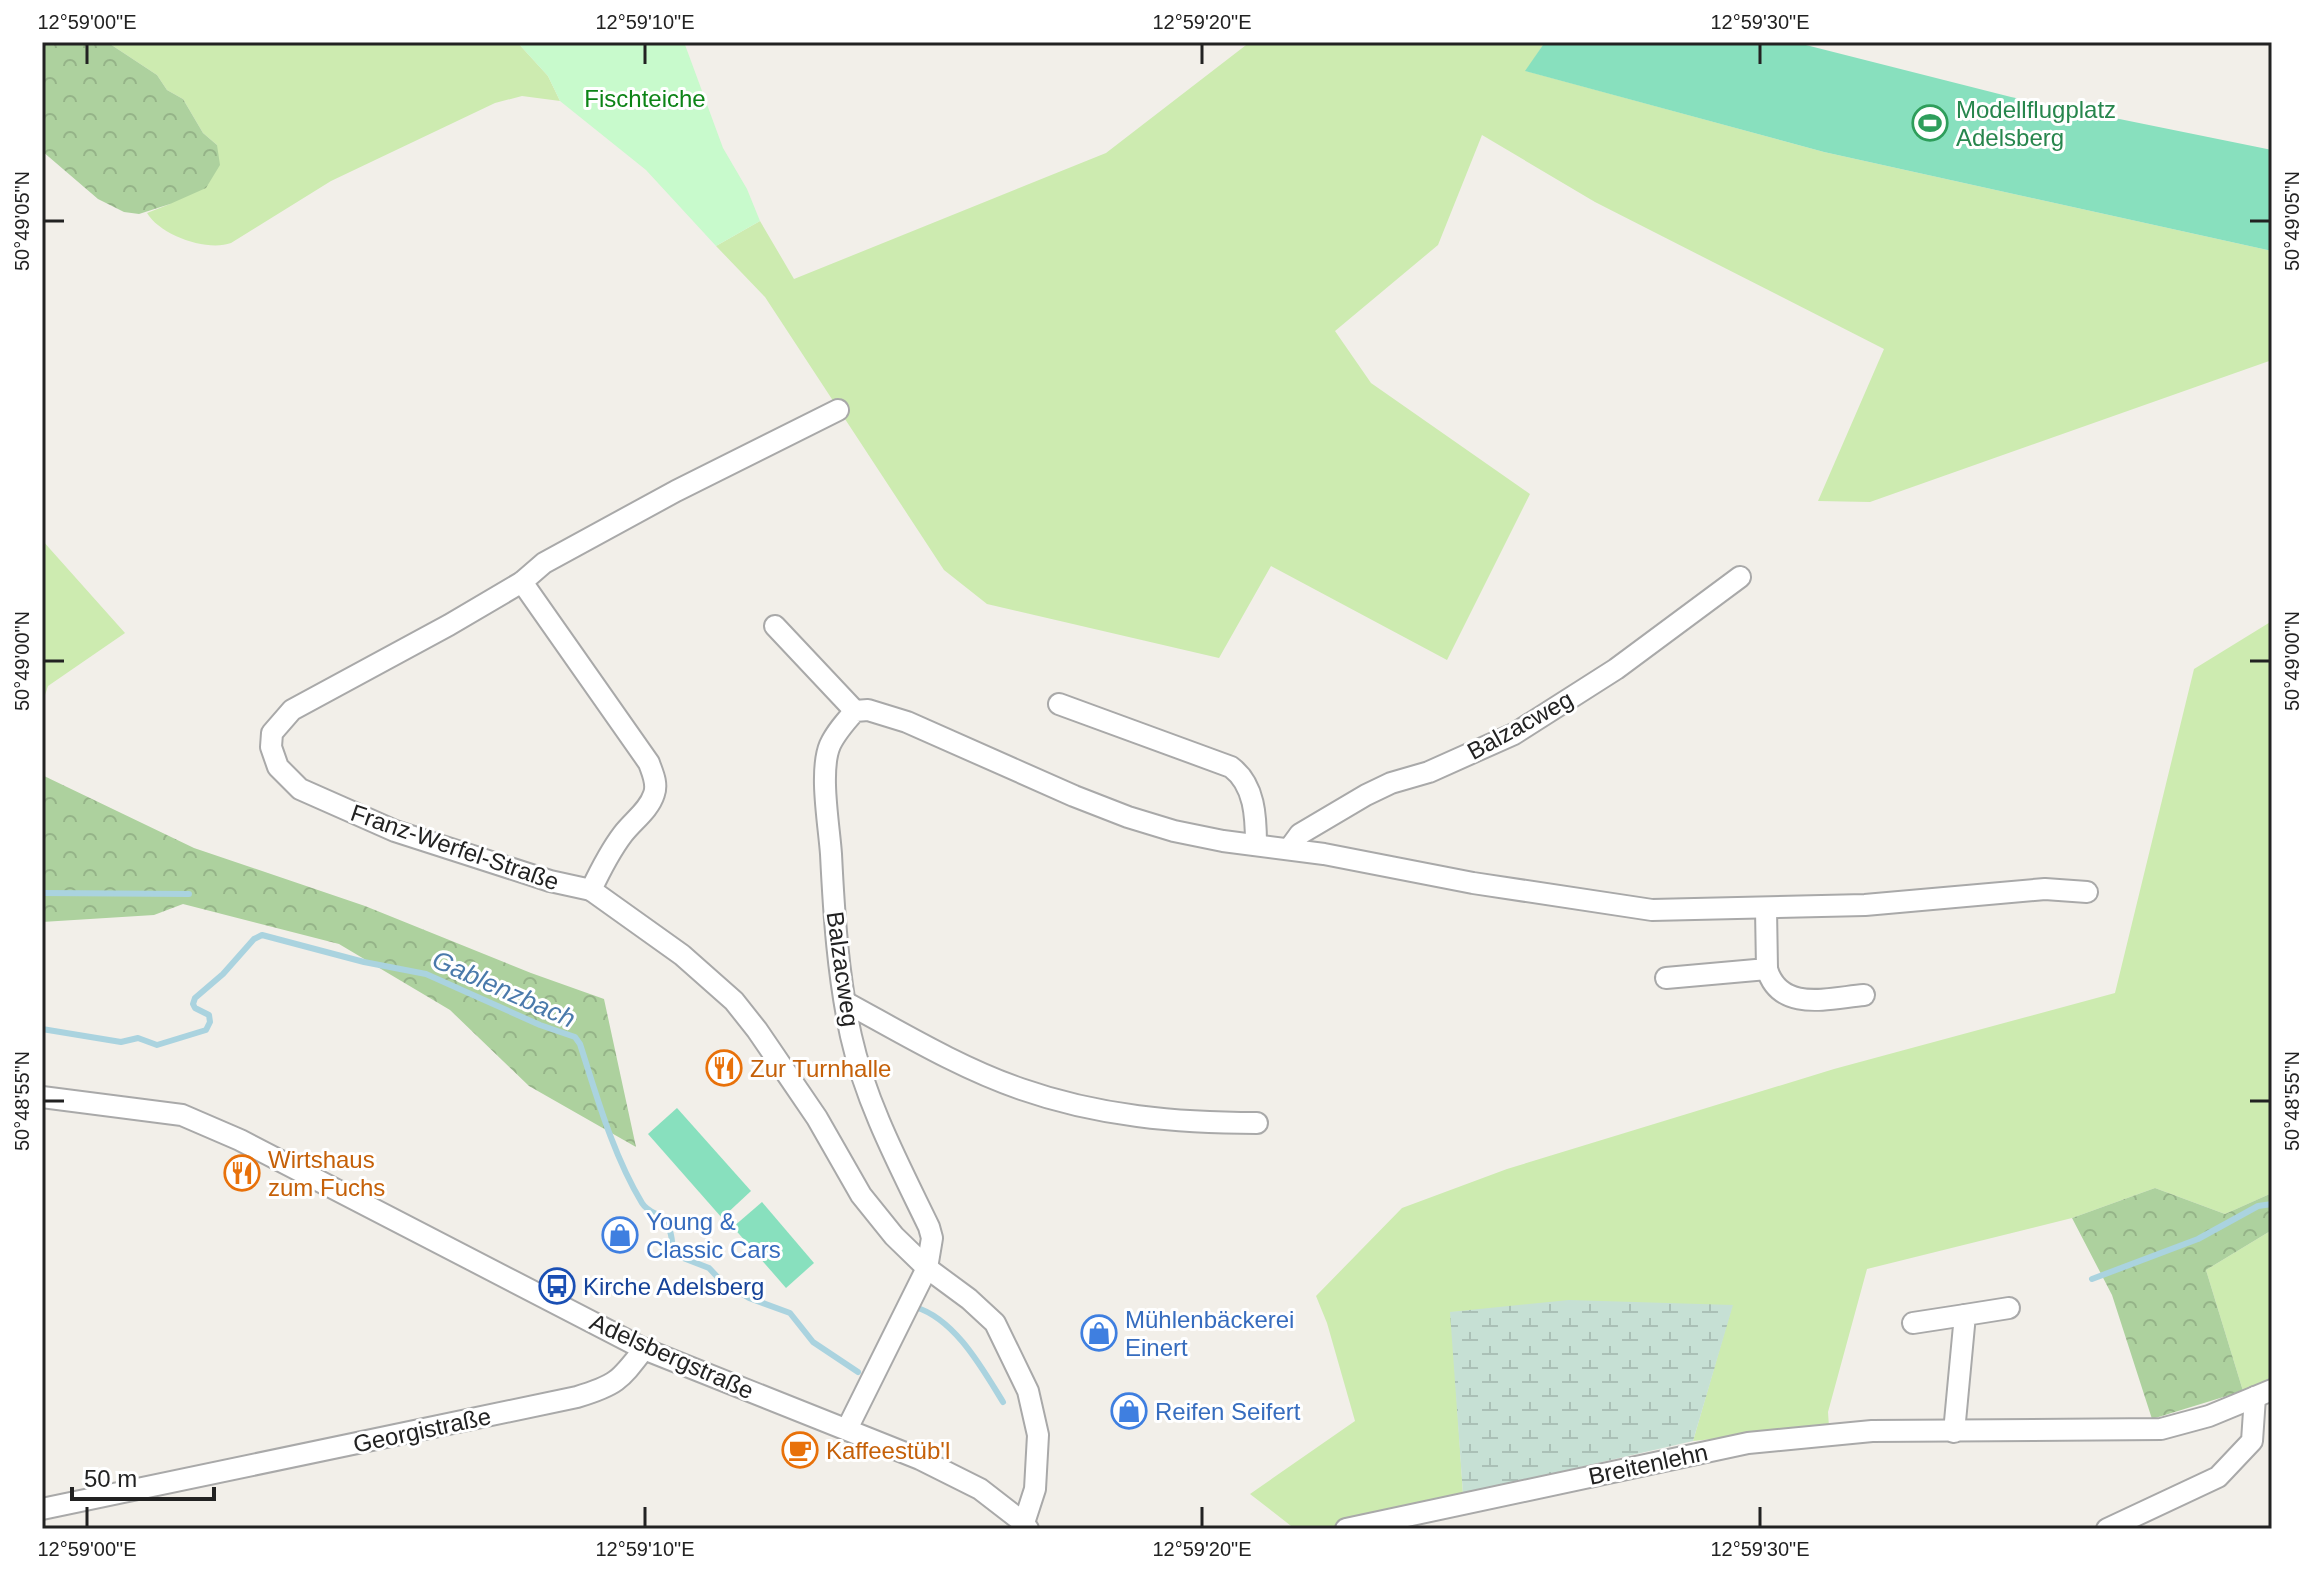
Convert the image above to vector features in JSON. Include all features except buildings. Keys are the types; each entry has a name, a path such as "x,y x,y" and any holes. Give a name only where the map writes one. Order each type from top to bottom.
{"street":[{"name":"Franz-Werfel-Straße","path":"838,410 544,563 522,582 449,625 292,710 272,733 272,754 286,777 300,789 395,831 550,881 591,890 682,955 734,1001 757,1030 817,1118 861,1195 894,1236 927,1268"},
{"name":"Balzacweg","path":"1289,849 1300,834 1366,795 1391,783 1429,772 1514,734 1616,669 1740,577"},
{"name":"Franz-Werfel-Straße","path":"522,582 649,763 654,775 656,787 651,801 623,834 591,890"},
{"path":"775,626 855,711 868,710 907,722 1059,790 1174,831 1473,883 1652,910 1893,903 2045,889 2087,892"},
{"path":"1059,704 1231,767 1243,776 1252,800 1256,845"},
{"name":"Balzacweg","path":"847,1429 927,1268 932,1238 874,1106 852,1037 845,1002 835,931 826,774 829,747 855,711"},
{"path":"1766,909 1767,969 1776,988 1790,998 1812,1000 1864,995"},
{"path":"1666,978 1767,969"},
{"path":"845,1002 977,1072 1021,1089 1107,1112 1185,1122 1257,1123"},
{"name":"Adelsbergstraße","path":"42,1097 182,1115 226,1133 644,1349 920,1459 980,1489 1026,1526"},
{"path":"927,1268 995,1323 1028,1391 1036,1420 1038,1449 1035,1489 1026,1526"},
{"path":"1913,1323 2009,1308"},
{"path":"1954,1432 1965,1315"},
{"name":"Georgistraße","path":"42,1509 577,1397 603,1390 625,1375 644,1349"},
{"name":"Breitenlehn","path":"1346,1529 1748,1443 1839,1433 2161,1429 2209,1416 2264,1393"},
{"name":"Breitenlehn","path":"2107,1529 2218,1477 2252,1441 2264,1393"}],"green space":[{"path":"42,42 107,42 157,75 167,90 183,99 203,133 217,145 220,165 206,188 139,214 124,212 98,199 42,151"},
{"path":"107,42 517,42 548,76 560,101 522,96 495,103 331,181 231,243 210,245 173,235 147,213 170,204 217,145 203,133 183,99 167,90 157,75"},
{"name":"Fischteiche","path":"517,42 684,42 723,148 747,189 760,221 716,246 646,170 560,101 548,76"},
{"path":"1250,42 1545,42 1526,71 1824,152 2272,251 2272,360 1870,502 1818,501 1884,349 1595,202 1482,135 1438,245 1335,331 1371,383 1530,494 1447,660 1271,566 1219,658 987,604 944,570 765,297 716,246 760,221 794,279 1106,153"},
{"name":"Modellflugplatz Adelsberg","path":"1545,42 1794,42 2011,97 2272,150 2272,251 1824,152 1525,71"},
{"path":"42,540 125,633 48,686 42,704"},
{"path":"2272,621 2272,1193 2225,1214 2155,1188 2072,1218 1867,1269 1828,1412 1829,1427 1693,1441 1732,1306 1451,1312 1463,1494 1351,1520 1330,1529 1295,1529 1250,1494 1355,1421 1327,1323 1316,1296 1402,1208 1507,1169 1834,1069 2115,993 2194,669"},
{"path":"42,775 194,848 365,906 604,999 636,1147 529,1086 450,1010 339,944 183,904 154,915 42,922"},
{"path":"677,1108 751,1191 722,1218 648,1134"},
{"path":"2155,1188 2225,1214 2272,1193 2272,1230 2206,1270 2243,1391 2152,1419 2112,1295 2072,1218"},
{"path":"762,1202 814,1263 786,1288 733,1227"},
{"path":"2272,1230 2272,1378 2243,1391 2206,1270"},
{"path":"1569,1300 1733,1305 1693,1441 1463,1494 1450,1312"}],"waterway":[{"path":"42,893 189,894"},
{"name":"Gablenzbach","path":"42,1029 121,1042 138,1038 157,1045 206,1030 209,1015 195,1008 195,998 223,974 254,939 262,935 364,962 426,974 540,1025 575,1037 622,1165 643,1205 668,1226 673,1252 709,1268 724,1284 749,1298 790,1313 813,1342 858,1372"},
{"path":"2092,1279 2198,1239 2258,1206 2272,1204"},
{"path":"915,1307 943,1322 955,1333 1003,1402"}],"place":[{"name":"Modellflugplatz Adelsberg","path":"1930,123"},
{"name":"Zur Turnhalle","path":"724,1068"},
{"name":"Wirtshaus zum Fuchs","path":"242,1173"},
{"name":"Young & Classic Cars","path":"620,1235"},
{"name":"Kirche Adelsberg","path":"557,1286"},
{"name":"Mühlenbäckerei Einert","path":"1099,1333"},
{"name":"Reifen Seifert","path":"1129,1411"},
{"name":"Kaffeestüb'l","path":"800,1450"}]}
